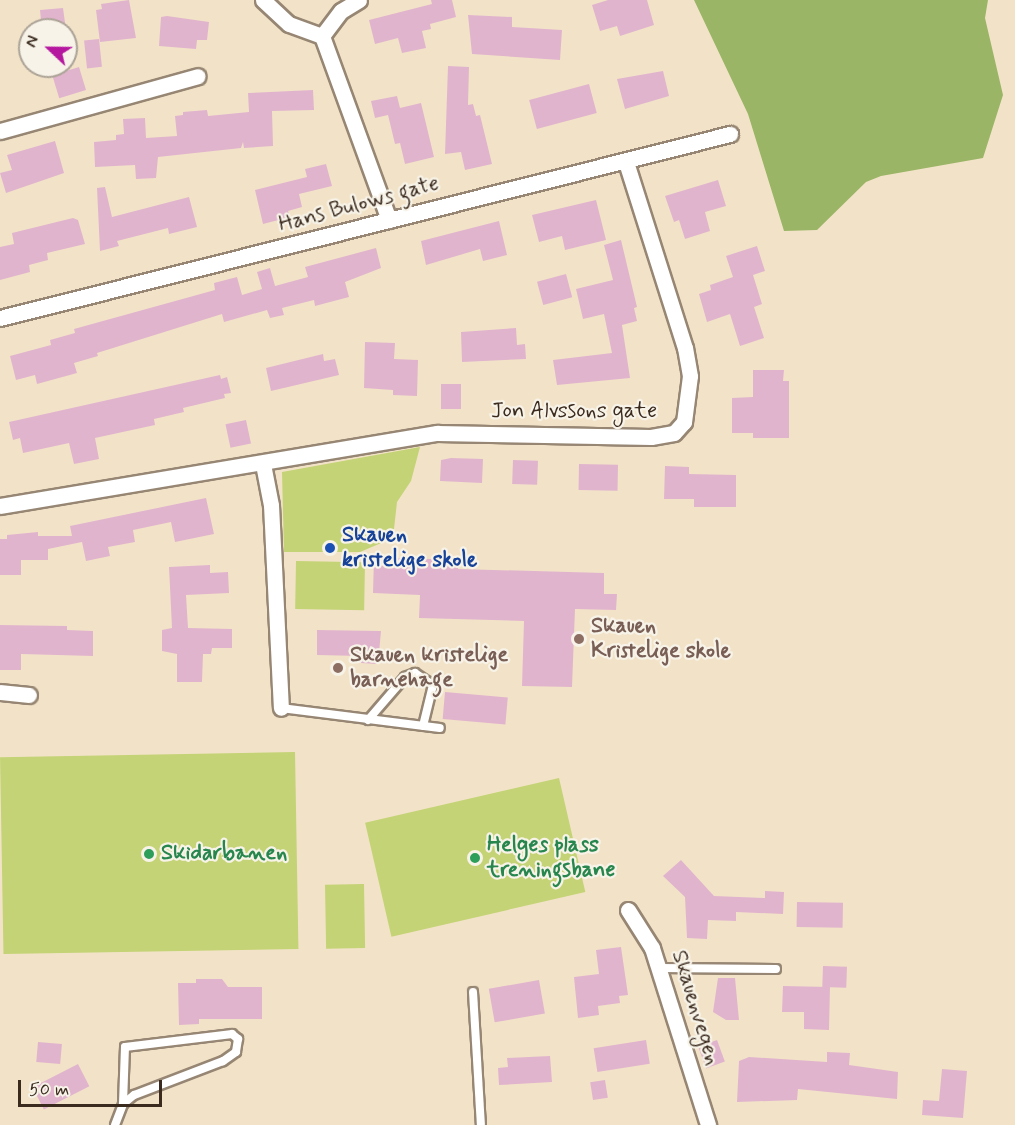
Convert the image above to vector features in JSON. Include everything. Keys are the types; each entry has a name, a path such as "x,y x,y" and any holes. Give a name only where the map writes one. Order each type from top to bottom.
{"street":[{"path":"263,0 289,24 322,36"},
{"path":"322,36 341,11 359,0"},
{"path":"322,36 389,220"},
{"path":"0,131 198,76"},
{"name":"Hans Bulows gate","path":"0,318 730,134"},
{"name":"Jon Alvssons gate","path":"0,506 263,464 437,433 651,437 674,433 684,422 690,376 685,348 626,162"},
{"path":"263,464 271,505 281,708"},
{"path":"0,692 30,695"},
{"name":"Skauenvegen","path":"628,910 652,948 708,1125"}],"lane":[{"path":"368,720 405,677 416,673 433,685 423,726"},
{"path":"281,708 440,728"},
{"path":"658,968 776,969"},
{"path":"473,992 481,1125"},
{"path":"115,1125 123,1104 125,1047 232,1034 238,1039 236,1052 223,1061 134,1095 123,1104"}],"green space":[{"path":"694,0 988,0 985,18 1003,95 983,158 881,176 866,182 817,230 784,231 748,114"},
{"path":"420,447 411,481 397,502 393,538 360,552 284,552 282,472"},
{"path":"296,561 365,562 364,610 295,609"},
{"name":"Skidarbanen","path":"295,752 298,949 3,954 0,757"},
{"name":"Helges plass treningsbane","path":"559,778 585,892 391,937 365,823"},
{"path":"364,884 365,948 326,949 325,885"}],"building":[{"path":"129,0 136,38 100,42 96,10 102,9 101,4"},
{"path":"431,0 452,0 456,17 430,24 431,29 422,31 426,48 402,53 398,38 375,44 369,20 432,4"},
{"path":"608,0 647,0 654,25 620,36 617,26 600,31 592,5"},
{"path":"63,8 64,18 41,18 40,10"},
{"path":"468,15 512,17 512,27 562,30 560,60 472,54"},
{"path":"161,17 209,22 207,40 197,40 196,49 159,46"},
{"path":"99,39 102,67 87,68 84,41"},
{"path":"448,66 469,67 468,105 473,104 476,116 480,115 492,164 465,170 461,152 445,154"},
{"path":"79,67 86,90 59,98 53,78 78,78"},
{"path":"663,71 669,96 625,109 617,79"},
{"path":"589,84 597,113 537,129 529,100"},
{"path":"313,90 314,110 272,111 273,146 244,148 243,142 241,148 158,157 156,178 136,179 135,165 95,167 94,142 116,140 116,135 124,134 123,119 145,118 146,138 177,136 175,116 183,115 183,112 207,110 208,116 249,112 248,93"},
{"path":"397,96 400,108 421,103 434,157 405,164 400,143 395,144 388,115 375,118 371,101"},
{"path":"55,141 64,173 6,193 0,173 12,170 7,155"},
{"path":"326,164 332,186 299,194 302,207 288,211 290,217 263,224 255,190 307,177 305,169"},
{"path":"718,180 726,206 705,212 710,231 685,239 679,220 674,222 665,196"},
{"path":"105,187 112,217 189,197 197,227 169,234 168,228 117,241 119,246 100,251 97,188"},
{"path":"596,200 606,240 565,250 562,236 539,242 532,215"},
{"path":"73,218 78,220 85,244 47,253 48,260 29,265 30,272 0,280 0,247 14,244 12,233"},
{"path":"499,221 507,255 483,261 480,249 426,265 421,241"},
{"path":"621,240 637,307 634,308 637,321 622,325 630,378 557,385 553,360 612,353 604,314 583,319 576,289 613,280 604,245"},
{"path":"757,246 765,271 753,275 762,304 754,307 764,338 740,346 730,314 707,322 699,294 711,290 710,285 733,277 726,256"},
{"path":"376,248 381,268 345,282 349,297 315,306 314,300 282,308 284,315 270,318 267,310 224,322 222,314 97,353 98,356 74,363 77,373 37,384 35,375 16,380 10,356 51,345 50,340 75,333 74,329 215,290 214,283 237,277 242,295 262,289 257,272 270,268 275,286 308,277 305,267"},
{"path":"566,274 572,297 543,305 537,282"},
{"path":"516,328 517,345 525,344 526,359 462,362 461,332"},
{"path":"365,342 395,343 394,359 418,360 417,396 393,395 393,390 364,388"},
{"path":"323,354 324,361 335,359 339,375 271,391 266,368"},
{"path":"753,370 784,370 783,381 789,381 789,438 753,438 753,433 732,433 732,398 753,397"},
{"path":"220,375 221,379 227,377 231,393 224,394 225,398 183,408 184,412 154,419 155,425 95,438 99,459 74,464 69,443 23,453 20,438 13,440 9,422"},
{"path":"441,384 461,384 461,409 441,409"},
{"path":"246,420 251,443 230,448 225,424"},
{"path":"483,459 482,483 440,481 441,460"},
{"path":"513,460 538,461 537,485 512,484"},
{"path":"579,464 618,465 618,491 579,490"},
{"path":"665,466 689,467 689,474 736,475 736,507 694,507 694,499 664,499"},
{"path":"206,498 214,534 175,542 171,522 133,530 135,542 108,547 110,556 86,561 82,542 48,549 48,560 21,560 21,575 0,575 0,539 7,539 7,535 38,532 38,536 72,536 70,526"},
{"path":"374,557 458,560 458,569 604,573 604,594 617,594 616,610 575,609 572,687 522,686 524,621 419,618 420,595 373,593"},
{"path":"210,565 210,573 228,572 229,593 186,595 188,628 232,629 232,648 212,648 211,654 203,654 202,682 177,682 177,654 162,651 162,630 172,628 169,567"},
{"path":"0,625 67,626 67,630 93,631 93,656 21,654 21,670 0,670"},
{"path":"317,630 381,631 378,664 361,663 361,656 317,655"},
{"path":"445,692 508,697 505,724 443,719"},
{"path":"681,860 714,896 765,898 765,891 784,892 783,914 736,912 736,921 708,920 707,939 687,938 685,897 663,876"},
{"path":"797,902 843,903 843,928 797,927"},
{"path":"621,947 628,995 619,996 620,1003 598,1006 599,1015 578,1018 574,977 599,974 596,950"},
{"path":"823,966 847,967 846,988 822,987"},
{"path":"718,978 735,978 739,1020 726,1020 713,1012"},
{"path":"196,979 222,979 228,987 262,987 262,1019 199,1019 199,1024 179,1025 178,983 196,983"},
{"path":"539,980 545,1013 495,1022 489,989"},
{"path":"783,986 830,987 829,1030 804,1029 804,1012 782,1012"},
{"path":"646,1040 650,1064 597,1072 594,1048"},
{"path":"717,1040 725,1062 706,1068 698,1047"},
{"path":"38,1042 62,1044 60,1064 36,1062"},
{"path":"827,1052 850,1053 849,1065 898,1072 897,1099 798,1089 797,1100 737,1102 739,1061 749,1057 827,1062"},
{"path":"550,1056 552,1082 499,1085 498,1068 508,1067 507,1058"},
{"path":"78,1064 89,1086 44,1109 33,1087"},
{"path":"942,1069 967,1071 963,1118 922,1115 923,1100 939,1101"},
{"path":"605,1080 608,1098 593,1100 590,1082"}],"place":[{"name":"Skauen kristelige skole","path":"330,548"},
{"name":"Skauen Kristelige skole","path":"579,639"},
{"name":"Skauen kristelige barnehage","path":"338,668"},
{"name":"Skidarbanen","path":"149,854"},
{"name":"Helges plass treningsbane","path":"475,858"}]}
